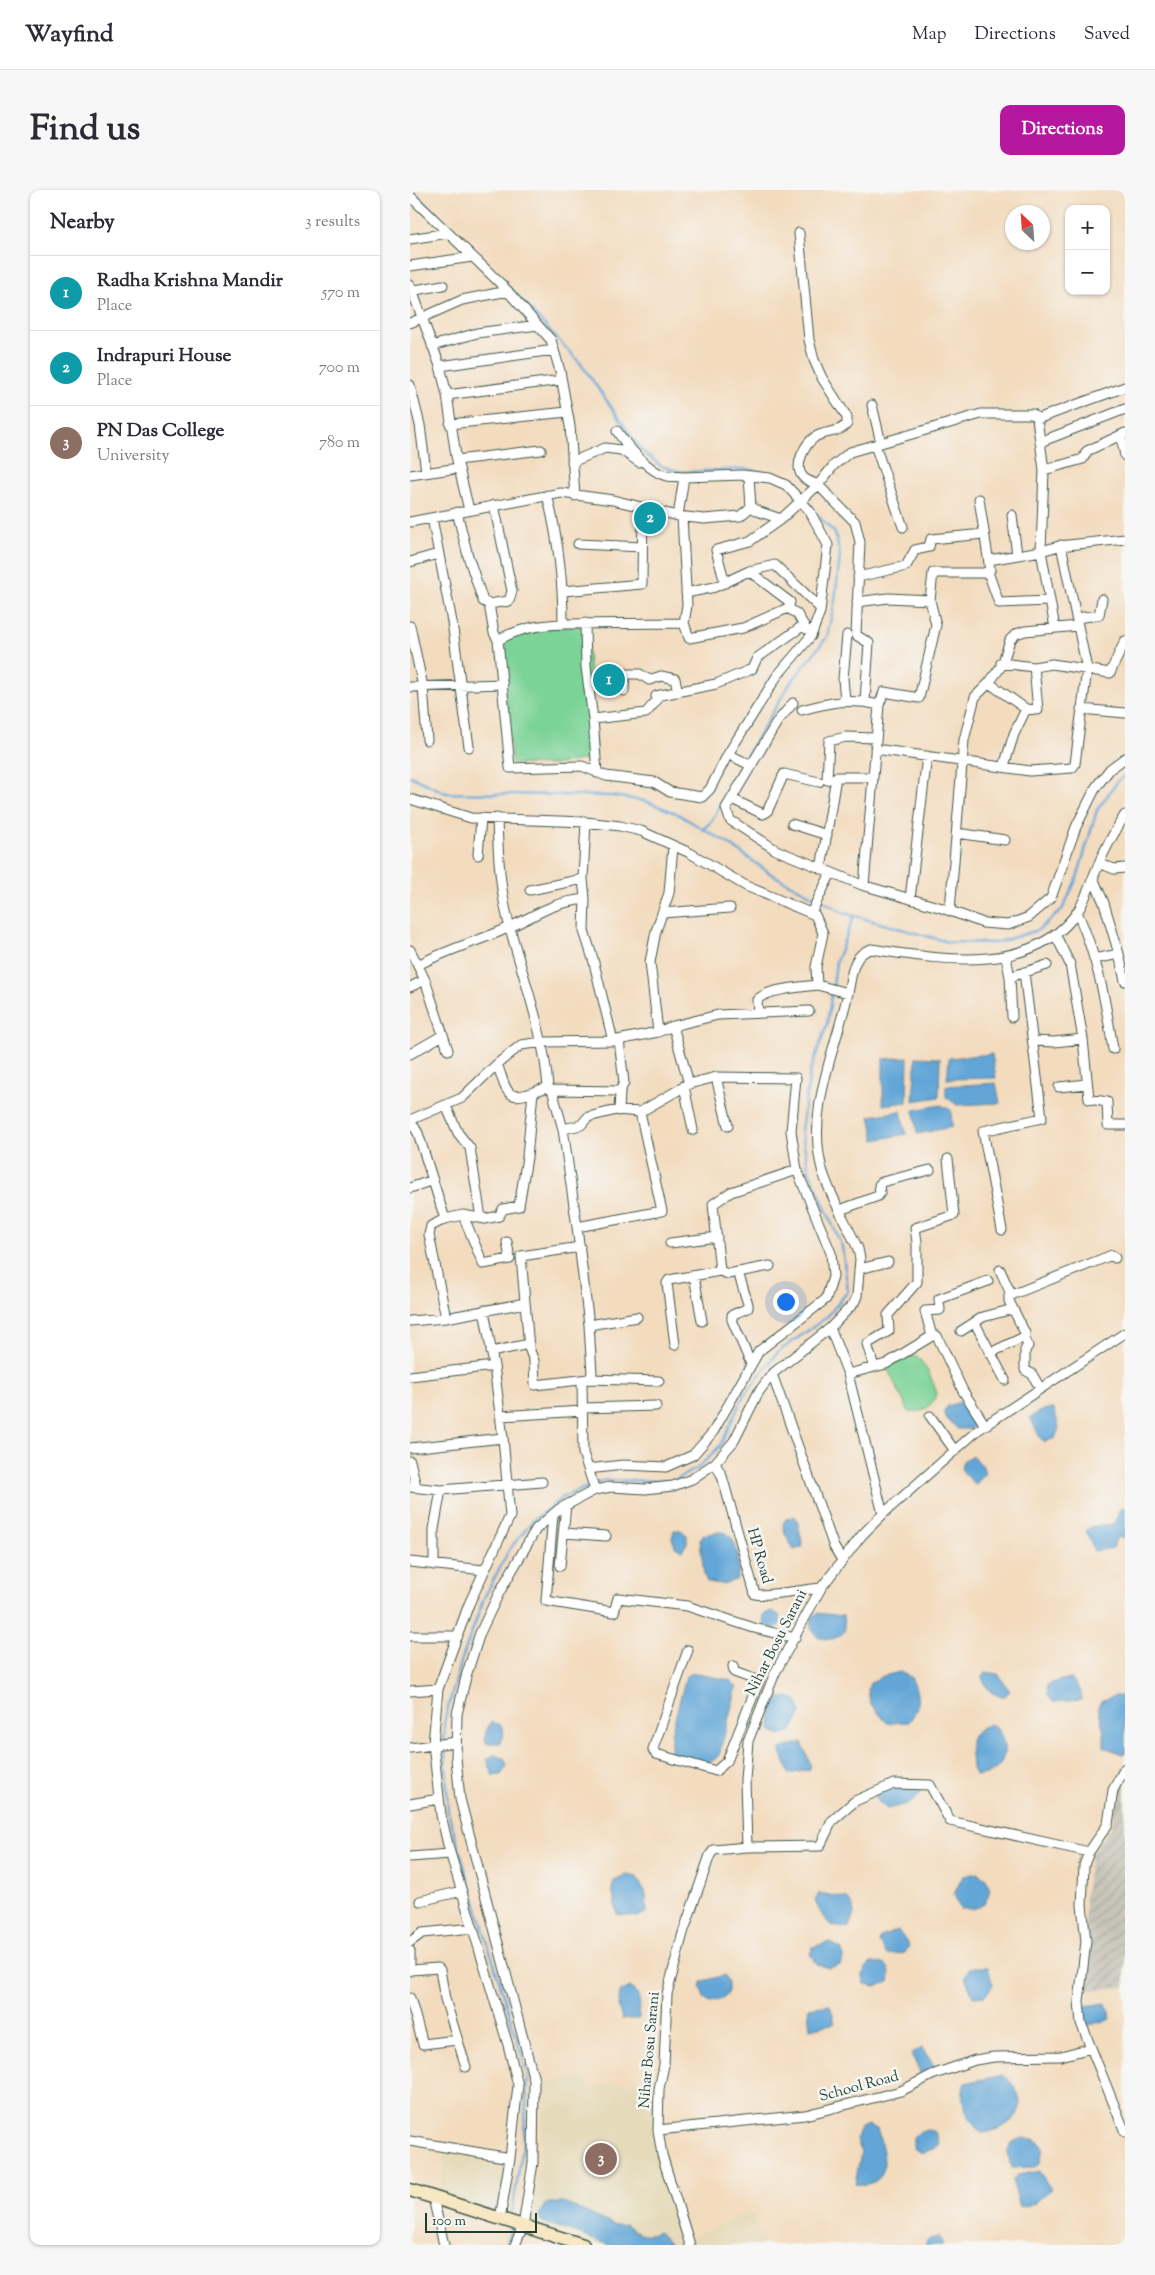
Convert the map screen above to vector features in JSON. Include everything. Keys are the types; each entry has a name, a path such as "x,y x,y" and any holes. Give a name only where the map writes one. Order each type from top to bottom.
{"street":[{"path":"410,196 508,291 551,340 567,412 575,496"},
{"path":"410,239 448,233"},
{"path":"799,233 812,354 822,378 847,417 847,424 843,428 817,436 804,452 799,466 804,478 818,485 855,522 860,542 856,635 869,643 865,701"},
{"path":"410,266 472,257"},
{"path":"443,285 411,289 440,366 447,395 450,424 458,464 469,510"},
{"path":"410,323 462,300 508,291"},
{"path":"432,346 477,333 538,324"},
{"path":"440,366 554,350"},
{"path":"447,395 561,380"},
{"path":"410,385 420,425 426,472"},
{"path":"1036,419 1125,387"},
{"path":"872,405 878,444 903,527"},
{"path":"1040,442 1125,409"},
{"path":"450,424 567,412"},
{"path":"725,583 716,550 750,540 781,519 818,485 834,465 850,452 981,414 1027,412 1033,414 1036,419 1044,470 1041,551 1055,628"},
{"path":"489,604 494,633 498,640 510,768 582,766 597,773 654,782 670,792 702,797 710,789 728,754 777,676 811,636 820,608 828,545 818,523 786,485 770,478 743,475 666,476 639,457 617,431"},
{"path":"1044,470 1083,459 1087,451 1123,435 1125,456"},
{"path":"572,462 605,448 621,450 662,478"},
{"path":"410,475 458,464 541,450"},
{"path":"684,477 680,516 687,605 684,623 687,636 693,639 743,628 788,608 790,602 782,594 749,571"},
{"path":"749,477 751,507"},
{"path":"410,522 561,492 575,496 613,500 680,516 704,519 740,516 751,507"},
{"path":"547,495 553,521 563,591 563,624"},
{"path":"979,499 990,560 988,572 1000,603 1050,601"},
{"path":"457,512 482,600 489,604 509,601 512,591 494,505"},
{"path":"751,507 781,519"},
{"path":"563,591 642,584 643,508"},
{"path":"1012,515 1017,555"},
{"path":"432,518 462,686 469,747"},
{"path":"858,577 906,566 915,550 928,547 932,540 984,534"},
{"path":"990,560 1041,551 1062,545 1125,539"},
{"path":"578,544 642,546"},
{"path":"875,749 1030,771 1072,768 1075,764 1087,669 1062,545"},
{"path":"410,562 438,554"},
{"path":"686,593 725,583 749,571 775,565 820,608"},
{"path":"864,886 879,705 884,692 919,698 936,625 930,600 933,573 988,572"},
{"path":"857,602 888,598 930,600"},
{"path":"950,910 962,761 967,721 975,697 989,683 1001,663 1010,640 1016,634 1055,628 1099,615 1102,599"},
{"path":"788,608 797,614 811,636"},
{"path":"584,623 586,667 593,719 597,773"},
{"path":"498,640 515,631 541,625 684,623"},
{"path":"593,719 646,713 657,700 656,696 716,684 752,668 757,658 804,625"},
{"path":"410,626 423,687 427,740"},
{"path":"845,700 843,679 847,635"},
{"path":"1001,663 1034,668 1052,664 1110,673 1125,641"},
{"path":"989,683 1026,709 1038,710 1034,668"},
{"path":"624,691 625,674 640,674 648,680 661,676 675,679 678,692"},
{"path":"410,687 502,684"},
{"path":"802,710 845,700 865,701 879,705"},
{"path":"793,703 776,722 746,763 732,799 726,808 730,820 776,850 821,869 864,886 950,910 983,923 1008,925 1029,917 1051,898 1076,827 1096,788 1110,769 1125,758"},
{"path":"1004,766 1014,734 1026,709"},
{"path":"1081,709 1125,713"},
{"path":"732,799 763,814 767,812 783,774 823,781 830,741 846,737 876,738"},
{"path":"728,754 746,763"},
{"path":"910,899 927,756"},
{"path":"821,869 836,777 873,777"},
{"path":"410,799 471,818 586,822 620,826 641,831 673,846 746,886 812,908 823,933 816,967 822,986"},
{"path":"511,2222 533,2164 534,2080 460,1799 452,1742 463,1684 480,1633 522,1551 536,1529 553,1514 594,1489 611,1487 645,1489 673,1486 692,1479 715,1463 734,1441 758,1393 772,1374 830,1328 854,1303 857,1296 859,1269 858,1249 822,1170 818,1146 819,1103 822,1081 840,1030 856,959 861,953 871,949 960,960 1006,957 1033,948 1055,934 1077,912 1099,863 1125,815"},
{"path":"478,855 480,818"},
{"path":"498,818 498,864 510,927 543,1042 550,1088 563,1129 580,1247 593,1369 586,1379 583,1409 583,1453 594,1489"},
{"path":"586,822 583,879 585,899 584,931 616,1040 624,1083 620,1090 619,1110"},
{"path":"792,824 827,835"},
{"path":"957,833 1005,840"},
{"path":"658,1032 650,962 669,893 673,846"},
{"path":"1099,863 1114,869 1125,868"},
{"path":"812,908 831,873"},
{"path":"1093,878 1104,904 1125,981"},
{"path":"530,890 583,879"},
{"path":"418,965 442,952 510,927 548,906 562,901 585,899"},
{"path":"662,913 730,908"},
{"path":"1077,912 1087,933 1104,994 1113,1049"},
{"path":"1055,934 1070,964 1083,1039 1089,1099 1107,1102 1108,1125 1125,1125"},
{"path":"410,950 425,980 448,1050"},
{"path":"1094,959 1119,954"},
{"path":"1006,957 1010,977 1012,1017"},
{"path":"1010,977 1047,964"},
{"path":"1002,1230 983,1131 1042,1118 1024,972"},
{"path":"410,986 425,980"},
{"path":"758,1014 757,1000 761,996 784,989 822,986 848,993"},
{"path":"445,1219 418,1133 410,1120 462,1098 497,1064 521,1046 543,1042 616,1040 658,1032 707,1016 809,1011"},
{"path":"673,1026 694,1130"},
{"path":"410,1054 443,1035"},
{"path":"1034,1041 1054,1042 1083,1039"},
{"path":"497,1064 513,1097 520,1098 533,1092 550,1088 620,1090"},
{"path":"716,1076 728,1126"},
{"path":"563,1129 581,1125 588,1116 619,1110 640,1112 686,1085 716,1076 796,1078 791,1131 797,1170 831,1253 833,1270 832,1286 823,1302 762,1348 751,1364 716,1428 693,1456 666,1467 623,1465 589,1472"},
{"path":"1059,1086 1087,1084"},
{"path":"446,1318 428,1235 431,1226 445,1219 463,1215 482,1218 499,1216 502,1209 519,1206 527,1156 533,1092"},
{"path":"446,1106 458,1133 470,1148 482,1218"},
{"path":"577,1227 662,1211 640,1112"},
{"path":"874,1368 866,1345 889,1331 888,1314 917,1282 915,1228 954,1215 948,1159"},
{"path":"720,1271 712,1207 715,1202 731,1192 797,1170"},
{"path":"840,1210 878,1196 880,1193 879,1185 882,1182 930,1170"},
{"path":"410,1188 433,1180"},
{"path":"463,1215 483,1264 510,1259 507,1242"},
{"path":"670,1243 717,1236"},
{"path":"580,1247 521,1256 529,1344 534,1361 535,1385 586,1379 659,1381"},
{"path":"1040,1388 1032,1374 1025,1370 1024,1350 1028,1346 1024,1337 1025,1332 1008,1298 1011,1294 1112,1254 1115,1258"},
{"path":"859,1269 888,1262"},
{"path":"675,1345 667,1283 669,1280 720,1271 728,1274 770,1266"},
{"path":"1000,1270 1011,1294"},
{"path":"738,1272 748,1308 732,1315 732,1320 751,1364"},
{"path":"694,1276 702,1321"},
{"path":"932,1336 925,1311 939,1310 939,1299 988,1281"},
{"path":"410,1321 446,1318 525,1304"},
{"path":"961,1332 983,1317 1013,1309"},
{"path":"484,1310 504,1438 510,1519 484,1570 438,1689 436,1744 439,1799 450,1854 518,2084 510,2158 511,2222 515,2245"},
{"path":"589,1325 637,1317"},
{"path":"975,1323 1005,1380"},
{"path":"830,1328 848,1374 883,1514"},
{"name":"Nihar Bosu Sarani","path":"690,2245 662,2155 658,2130 659,2089 664,2065 667,1994 682,1933 704,1871 714,1850 747,1847 745,1780 748,1741 775,1673 821,1588 842,1560 883,1514 985,1425 1125,1333"},
{"path":"848,1374 886,1364 932,1336 938,1336 963,1391 985,1425"},
{"path":"990,1353 1024,1337"},
{"path":"491,1352 529,1344"},
{"path":"410,1376 494,1366"},
{"path":"772,1374 834,1547 842,1560"},
{"path":"500,1416 583,1409 656,1406"},
{"path":"930,1416 955,1451"},
{"path":"410,1448 504,1438"},
{"path":"410,1461 413,1486 441,1490 542,1482"},
{"name":"HP Road","path":"715,1463 722,1476 755,1594 763,1596 800,1589 821,1588"},
{"path":"434,1564 434,1529 441,1490"},
{"path":"560,1566 566,1505"},
{"path":"553,1514 546,1601 614,1612 618,1598 680,1604 795,1638"},
{"path":"564,1533 606,1536"},
{"path":"410,1562 484,1570"},
{"path":"410,1636 458,1636"},
{"path":"688,1650 655,1743 653,1750 656,1754 716,1771 727,1762 759,1681 734,1672 733,1666"},
{"path":"410,1691 438,1689"},
{"path":"410,1748 452,1742"},
{"path":"1125,1768 1113,1790 1108,1824 1089,1852 1084,1865 1082,1905 1086,1941 1079,2009 1081,2023 1125,2132"},
{"path":"747,1847 818,1847 832,1822 843,1810 855,1801 894,1784 930,1785 950,1822 1089,1852"},
{"path":"410,1804 439,1799"},
{"path":"410,1857 450,1854"},
{"path":"420,1901 462,1891"},
{"path":"410,1942 422,1933 473,1928"},
{"path":"410,1951 411,1971 438,1968 440,1970 441,1982 466,2067"},
{"path":"410,1998 423,2044 457,2040"},
{"name":"School Road","path":"658,2130 805,2115 901,2091 932,2075 975,2060 994,2057 1061,2056 1091,2048"},
{"path":"410,2141 510,2158"},
{"path":"410,2190 578,2244"},
{"path":"433,2198 444,2245"}],"shaded area":[{"path":"1125,1764 1125,1908 1120,1909 1125,1951 1125,1987 1085,1991 1085,1894 1091,1853 1112,1826 1115,1792"},
{"path":"582,2077 593,2089 612,2083 656,2082 654,2109 660,2150 687,2245 593,2245 529,2225 540,2168 545,2083"},
{"path":"445,2150 508,2159 498,2215 439,2197"},
{"path":"751,2212 765,2245 692,2245 691,2237"}],"green space":[{"path":"586,625 596,757 555,765 512,764 500,641 517,631"},
{"path":"907,1356 918,1357 929,1373 937,1393 930,1405 923,1410 909,1412 888,1370 891,1365"}],"water":[{"path":"992,1054 996,1078 947,1079 949,1058"},
{"path":"908,1057 907,1102 883,1105 883,1059"},
{"path":"916,1057 940,1058 939,1097 913,1101"},
{"path":"996,1083 1000,1103 957,1105 946,1097 946,1086"},
{"path":"941,1105 951,1110 952,1127 917,1134 914,1110"},
{"path":"901,1111 906,1134 875,1140 870,1116"},
{"path":"960,1402 968,1403 979,1421 971,1429 958,1429 947,1419 943,1412 948,1406"},
{"path":"1046,1409 1054,1409 1059,1428 1055,1438 1045,1442 1040,1438 1030,1417"},
{"path":"972,1455 983,1466 985,1475 975,1485 961,1469 963,1461"},
{"path":"1125,1507 1125,1537 1116,1538 1113,1548 1094,1551 1086,1530 1093,1526 1113,1524 1117,1519 1119,1509"},
{"path":"795,1516 803,1547 794,1550 785,1534 783,1523 786,1519"},
{"path":"674,1530 681,1530 687,1535 687,1543 682,1551 675,1547 672,1538"},
{"path":"718,1532 726,1533 730,1536 736,1548 739,1562 736,1580 722,1584 707,1582 704,1575 700,1540 704,1535"},
{"path":"772,1611 779,1615 781,1625 776,1628 768,1628 763,1622 764,1614"},
{"path":"818,1613 843,1616 845,1631 839,1637 832,1639 817,1637 811,1628 812,1617"},
{"path":"900,1672 911,1677 916,1689 918,1700 916,1711 909,1722 887,1723 870,1703 868,1689 870,1683 883,1676"},
{"path":"985,1672 998,1674 1010,1691 1005,1696 993,1693 982,1677"},
{"path":"692,1673 730,1680 737,1687 719,1755 709,1763 703,1764 671,1758 671,1734 686,1676"},
{"path":"1072,1679 1081,1691 1081,1700 1053,1702 1048,1695 1047,1685 1060,1680"},
{"path":"1114,1696 1125,1696 1125,1753 1122,1754 1104,1747 1104,1733 1098,1706 1101,1701"},
{"path":"789,1697 798,1701 801,1712 792,1731 780,1735 770,1730 771,1713 773,1705 778,1698"},
{"path":"492,1722 501,1725 504,1733 500,1743 486,1743 486,1732"},
{"path":"990,1724 1002,1736 1004,1754 1001,1763 995,1770 987,1774 975,1775 972,1768 970,1740 980,1728"},
{"path":"802,1742 811,1766 809,1770 789,1774 780,1749"},
{"path":"494,1755 504,1758 507,1766 501,1775 493,1776 487,1759"},
{"path":"898,1785 918,1787 921,1793 911,1803 887,1809 878,1802 875,1795"},
{"path":"977,1873 986,1879 990,1890 988,1896 980,1907 960,1909 954,1894 963,1876"},
{"path":"627,1875 637,1877 646,1895 647,1912 637,1917 617,1914 612,1888 614,1881"},
{"path":"819,1893 846,1898 852,1903 854,1914 849,1927 836,1927 827,1922 815,1901"},
{"path":"898,1930 909,1946 905,1953 887,1955 879,1942 881,1937"},
{"path":"829,1942 842,1949 843,1958 840,1965 829,1968 816,1964 810,1954 813,1947"},
{"path":"871,1963 887,1966 890,1972 889,1982 875,1986 865,1984 864,1972"},
{"path":"988,1967 993,1985 985,1996 973,1997 965,1977 970,1968"},
{"path":"725,1975 728,1983 728,1994 723,1999 710,2002 704,1998 700,1986 703,1981"},
{"path":"630,1987 638,1997 640,2005 639,2019 622,2019 618,2006 620,1992"},
{"path":"1106,2003 1111,2019 1086,2026 1082,2016 1083,2006"},
{"path":"830,2005 835,2023 810,2029 808,2008"},
{"path":"922,2048 935,2067 920,2073 911,2053"},
{"path":"1002,2075 1011,2082 1018,2093 1020,2099 1019,2111 1004,2126 981,2133 968,2116 966,2110 963,2097 965,2083"},
{"path":"868,2125 877,2129 884,2159 884,2168 876,2181 867,2184 855,2184 861,2152 857,2139 860,2128"},
{"path":"928,2130 935,2132 939,2143 936,2148 922,2153 913,2148 913,2138 920,2131"},
{"path":"1023,2137 1037,2140 1043,2148 1040,2163 1035,2167 1012,2168 1007,2153 1012,2142"},
{"path":"1039,2171 1051,2189 1034,2204 1020,2207 1012,2180 1018,2175"},
{"path":"546,2203 565,2203 614,2225 625,2224 641,2233 659,2232 671,2245 609,2245 541,2221 539,2214"},
{"path":"939,2236 943,2245 925,2245 927,2240"}],"waterway":[{"path":"412,190 486,264"},
{"path":"509,287 581,364 642,451 661,466 681,472 747,469 783,476 803,494"},
{"path":"702,830 712,821 738,770 789,685 827,637 835,601 840,555 835,533 816,514 806,499"},
{"path":"821,900 844,913 948,942 996,943 1038,930 1062,910 1077,878 1097,810 1118,781 1125,775"},
{"path":"410,776 446,793 611,796 645,801 676,813 729,844 771,874 816,898"},
{"path":"833,986 836,962 854,916"},
{"path":"511,2219 523,2146 528,2076 448,1812 444,1722 462,1659 484,1598 509,1550 533,1520 563,1497 605,1480 672,1481 698,1468 720,1446 744,1395 778,1352 827,1317 848,1291 842,1247 809,1170 801,1130 810,1072 827,1024 832,991"},
{"path":"507,2245 510,2227"}],"place":[{"name":"Indrapuri House","path":"650,518"},
{"name":"Radha Krishna Mandir","path":"609,680"},
{"name":"PN Das College","path":"601,2159"}]}
